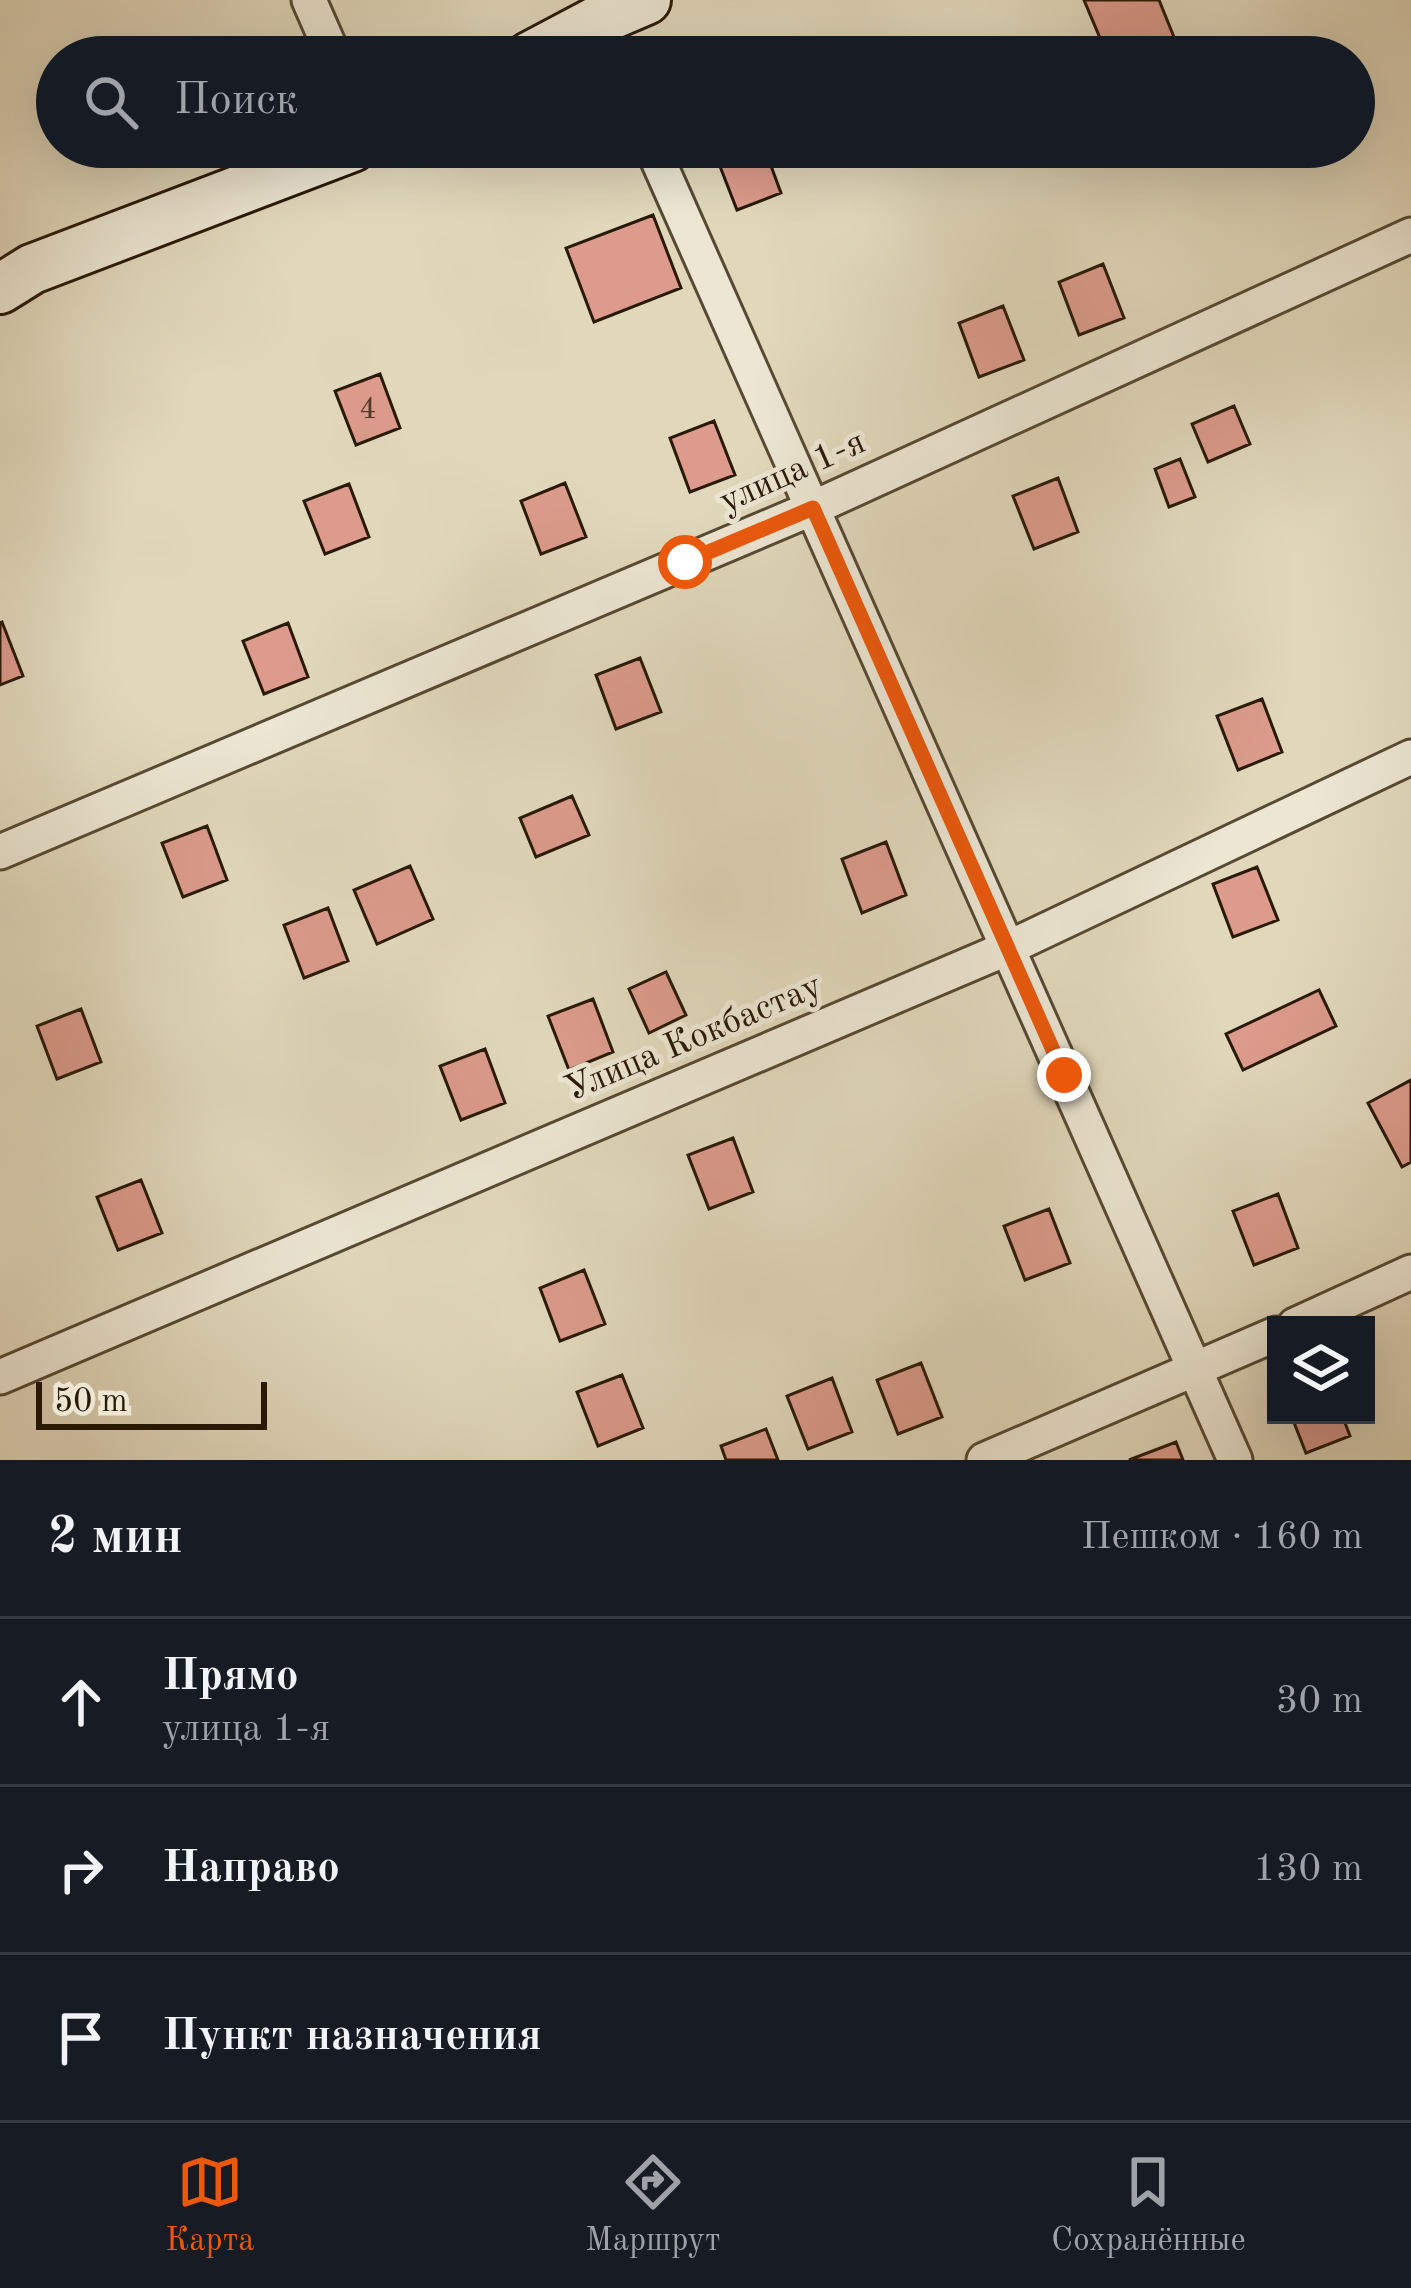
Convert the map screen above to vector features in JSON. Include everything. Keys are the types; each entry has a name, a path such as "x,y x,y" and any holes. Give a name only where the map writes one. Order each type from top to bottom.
{"street":[{"path":"309,0 325,36"},
{"path":"607,36 646,0"},
{"path":"0,289 32,269 297,168"},
{"path":"661,168 1235,1460"},
{"name":"улица 1-я","path":"0,852 813,508 1411,235"},
{"name":"Улица Кокбастау","path":"0,1377 1008,948 1411,758"},
{"path":"1315,1316 1411,1272"},
{"path":"984,1460 1267,1338"}],"building":[{"path":"1084,0 1159,0 1174,36 1099,36"},
{"path":"721,168 772,168 781,193 737,210"},
{"path":"653,215 681,288 594,322 566,248"},
{"path":"1103,264 1124,318 1079,335 1059,282"},
{"path":"1003,306 1024,360 979,377 959,323"},
{"path":"380,374 400,428 356,445 335,391"},
{"path":"1234,406 1250,444 1208,462 1192,424"},
{"path":"714,421 735,475 690,492 670,438"},
{"path":"1180,459 1195,497 1169,507 1155,469"},
{"path":"1058,478 1078,532 1034,549 1013,496"},
{"path":"565,483 586,537 541,554 521,501"},
{"path":"349,484 369,537 325,554 304,501"},
{"path":"0,623 23,676 0,685"},
{"path":"288,623 308,677 264,694 243,641"},
{"path":"640,658 661,712 616,729 596,675"},
{"path":"1262,699 1282,752 1238,770 1217,716"},
{"path":"572,796 589,835 536,857 520,818"},
{"path":"207,826 227,880 183,897 162,843"},
{"path":"886,842 906,895 862,913 842,859"},
{"path":"410,866 433,919 377,944 354,890"},
{"path":"1257,867 1278,920 1233,937 1213,884"},
{"path":"328,908 348,961 304,978 284,925"},
{"path":"666,972 686,1015 649,1033 629,989"},
{"path":"1319,990 1336,1026 1243,1070 1226,1034"},
{"path":"593,999 613,1052 569,1070 548,1016"},
{"path":"81,1009 101,1062 57,1079 37,1026"},
{"path":"485,1049 505,1103 461,1120 440,1066"},
{"path":"1411,1080 1411,1162 1402,1167 1368,1103"},
{"path":"733,1138 753,1192 709,1209 688,1155"},
{"path":"141,1180 162,1233 118,1250 97,1197"},
{"path":"1278,1194 1298,1248 1254,1265 1233,1211"},
{"path":"1049,1209 1070,1263 1025,1280 1004,1226"},
{"path":"584,1270 605,1324 560,1341 540,1288"},
{"path":"921,1363 942,1417 898,1434 877,1380"},
{"path":"622,1375 643,1428 598,1446 577,1392"},
{"path":"832,1378 852,1432 808,1449 787,1396"},
{"path":"1295,1424 1345,1424 1350,1436 1306,1453"},
{"path":"766,1429 778,1460 726,1460 721,1446"},
{"path":"1176,1442 1183,1460 1129,1460"}],"route":[{"path":"685,562 813,508 1064,1075"}]}
